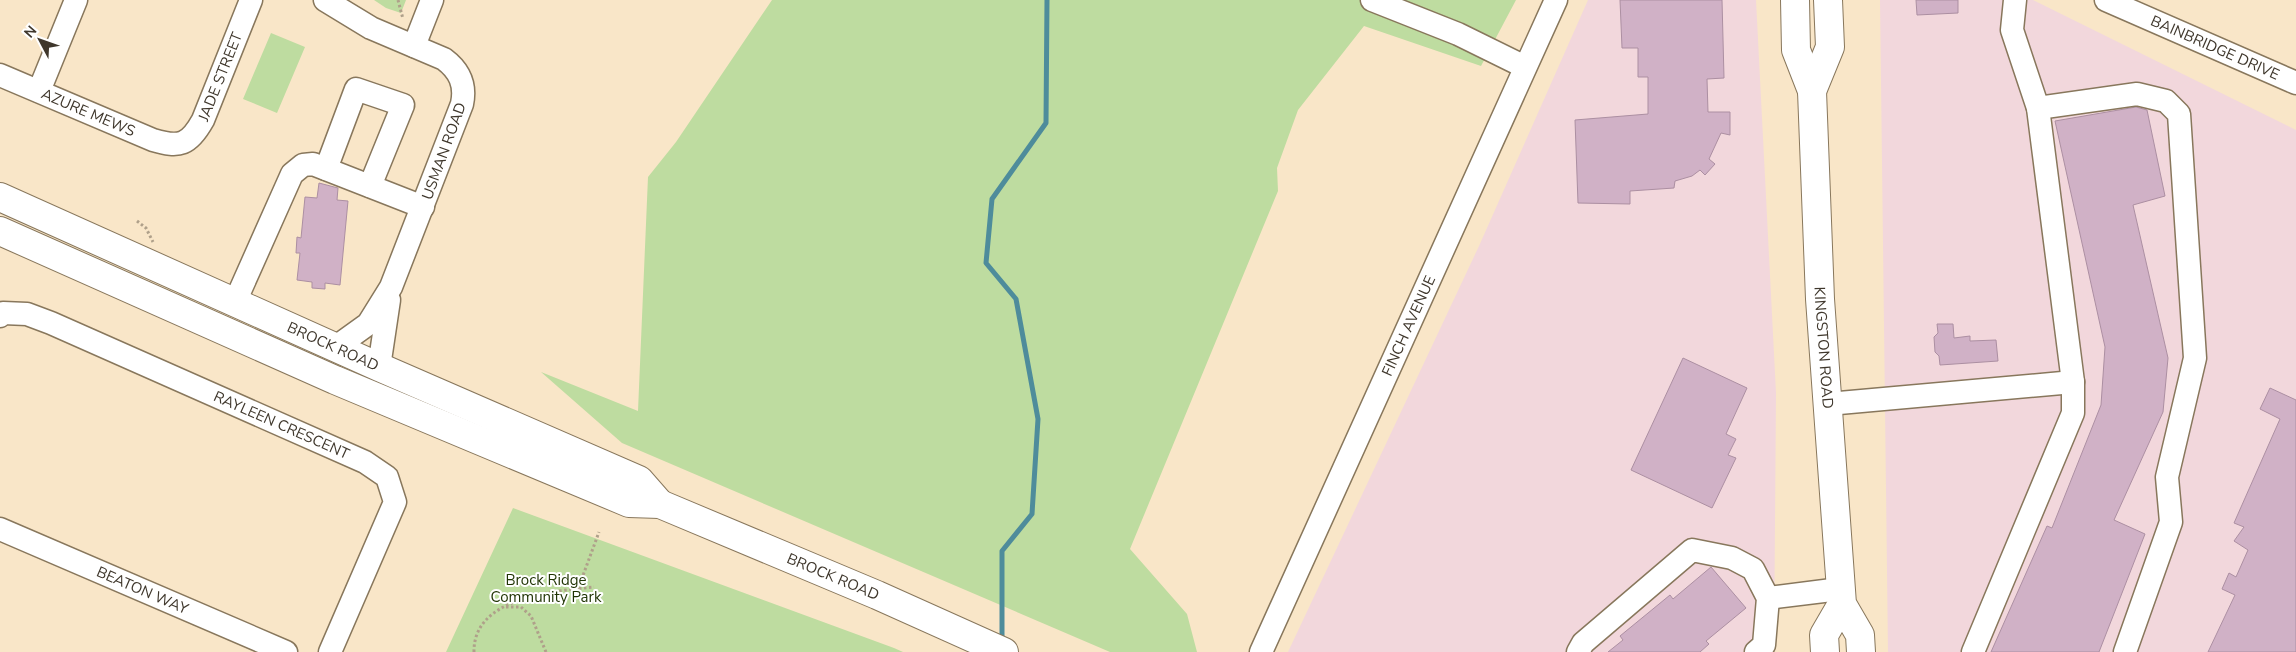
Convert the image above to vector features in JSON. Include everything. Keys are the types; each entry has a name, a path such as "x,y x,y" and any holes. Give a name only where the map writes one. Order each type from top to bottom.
{"main road":[{"name":"KINGSTON ROAD","path":"1795,0 1796,50 1812,91 1820,299 1841,597 1860,635 1861,652"},
{"name":"KINGSTON ROAD","path":"1812,91 1830,47 1828,0"},
{"name":"BROCK ROAD","path":"0,197 379,367 639,480 660,504"},
{"name":"BROCK ROAD","path":"0,231 335,380 629,503 660,504 877,595 940,625 1004,652"},
{"path":"335,380 379,367"},
{"path":"1825,652 1824,635 1841,597"}],"street":[{"path":"39,91 76,0"},
{"name":"JADE STREET","path":"178,145 188,141 195,134 203,120 251,0"},
{"name":"USMAN ROAD","path":"325,0 370,28 444,59 453,65 463,82 465,92 391,287 368,324 336,347"},
{"path":"414,46 432,0"},
{"path":"1372,0 1458,34 1525,67"},
{"name":"FINCH AVENUE","path":"1261,652 1556,0"},
{"path":"1973,652 2073,413 2073,382 2038,108 2012,30 2015,0"},
{"name":"BAINBRIDGE DRIVE","path":"2106,0 2296,83"},
{"name":"AZURE MEWS","path":"0,75 153,140 168,145 178,145"},
{"path":"326,169 356,89 403,105 370,186"},
{"path":"2038,108 2138,94 2166,101 2180,114 2195,358 2167,477 2171,522 2125,652"},
{"path":"235,302 292,174 303,165 314,164 423,206"},
{"name":"USMAN ROAD","path":"379,367 391,287"},
{"name":"RAYLEEN CRESCENT","path":"0,316 3,313 27,314 51,323 365,462 387,478 394,502 330,652"},
{"path":"1828,404 2073,382"},
{"name":"BEATON WAY","path":"0,529 286,652"},
{"path":"1578,652 1582,643 1692,550 1732,558 1753,569 1768,598 1764,645 1756,652"},
{"path":"1768,598 1841,597"}],"path":[{"path":"398,0 403,19"},
{"path":"578,589 599,532"},
{"path":"474,652 474,640 488,617 503,607 552,591 594,587"},
{"path":"503,607 521,607 531,616 546,652"}],"shaded area":[{"path":"1588,0 1756,0 1776,393 1774,652 1288,652 1479,246"},
{"path":"1880,0 2033,0 2296,130 2296,652 1888,652"}],"green space":[{"path":"374,0 406,0 401,13 386,8"},
{"path":"772,0 1516,0 1481,66 1364,26 1298,110 1277,168 1278,191 1130,549 1187,614 1197,652 1110,652 622,443 541,372 638,411 648,177 676,142"},
{"path":"271,33 305,47 277,113 243,99"},
{"name":"Brock Ridge Community Park","path":"513,508 894,648 903,652 446,652"}],"building":[{"path":"1620,0 1722,0 1724,78 1707,79 1708,112 1730,112 1730,135 1721,133 1709,159 1715,164 1705,175 1700,170 1692,176 1675,181 1674,188 1630,191 1630,204 1578,203 1575,120 1648,114 1648,77 1638,77 1638,48 1622,48"},
{"path":"1916,0 1958,0 1958,13 1917,15"},
{"path":"2136,107 2147,110 2165,196 2133,205 2168,358 2163,412 2114,520 2145,534 2099,652 1991,652 2047,526 2052,528 2101,405 2105,347 2055,121"},
{"path":"319,183 338,188 337,200 348,201 340,285 325,283 325,289 312,288 312,282 297,280 300,253 296,253 297,237 301,238 305,197 317,198"},
{"path":"1937,324 1953,324 1954,338 1970,336 1970,341 1996,340 1998,361 1940,365 1939,356 1935,352 1934,337 1938,333"},
{"path":"1683,358 1747,388 1726,434 1736,439 1728,455 1736,458 1712,508 1631,470"},
{"path":"2270,388 2296,400 2296,652 2208,652 2235,595 2222,589 2229,573 2236,577 2248,550 2234,541 2244,527 2234,523 2280,419 2260,409"},
{"path":"1711,567 1746,608 1706,641 1709,644 1700,652 1608,652 1623,640 1620,636 1670,595 1673,599"}],"waterway":[{"path":"1002,642 1002,551 1032,514 1038,419 1016,299 986,263 992,199 1046,123 1047,0"}]}
